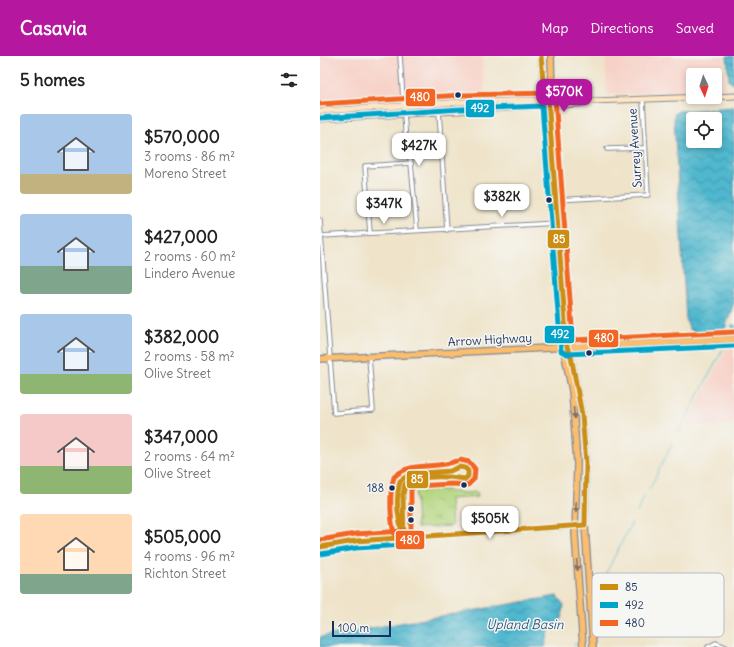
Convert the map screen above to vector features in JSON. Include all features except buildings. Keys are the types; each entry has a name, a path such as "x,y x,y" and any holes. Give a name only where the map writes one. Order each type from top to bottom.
{"main road":[{"path":"541,56 544,93 548,99 549,106 567,347 571,356 582,415 586,463 585,525 592,632"},
{"path":"548,99 552,93 551,56"},
{"name":"Arrow Highway","path":"320,359 734,340"},
{"path":"567,347 564,356 572,391 577,464 575,526 583,647"},
{"path":"592,637 593,647"}],"street":[{"path":"400,56 406,142 411,163 417,230"},
{"path":"722,97 734,96"},
{"path":"320,112 403,106 548,99 584,99 592,101 686,98"},
{"name":"Surrey Avenue","path":"556,200 648,195 642,100"},
{"path":"320,119 584,104 592,101"},
{"path":"439,112 447,230"},
{"path":"607,149 645,148"},
{"path":"370,233 365,166 411,163"},
{"path":"320,220 334,413 373,410 369,357"},
{"path":"321,236 557,223"},
{"path":"320,546 355,541 585,525"},
{"path":"708,647 716,643 726,647"}],"shaded area":[{"path":"320,56 482,56 485,96 320,108"},
{"path":"605,56 723,56 726,90 722,90 722,68 686,68 686,91 607,95"},
{"path":"726,349 734,349 734,424 685,427"}],"green space":[{"path":"447,489 452,492 462,493 477,492 478,497 450,499 452,526 417,528 415,491"}],"water":[{"path":"727,56 734,56 734,84 729,81"},
{"path":"734,107 734,280 731,289 734,302 724,332 695,333 689,329 686,319 674,118 675,113 679,111"},
{"name":"Upland Basin","path":"557,596 564,605 562,618 549,631 545,647 320,647 320,637"}],"waterway":[{"path":"732,333 734,327"},
{"path":"678,433 723,349"},
{"path":"649,490 672,444"},
{"path":"637,512 645,496"},
{"path":"606,573 632,522"},
{"path":"574,647 575,643"}],"transit line":[{"name":"85","path":"320,547 355,541 585,525 586,463 582,415 571,356 567,347 548,99 544,93 541,56"},
{"name":"480","path":"320,104 462,95 552,93 555,98 573,340 734,332"},
{"name":"492","path":"320,118 462,109 542,106 561,351 567,354 734,346"},
{"name":"480","path":"456,461 448,464 408,469 394,477 391,492 391,512 396,539 400,544 407,544 411,539 411,489 416,486 451,484 468,485 474,479 475,469 469,462 460,460"},
{"name":"85","path":"459,467 465,468 468,471 468,476 465,479 434,477 419,479 405,484 403,495 404,538 398,510 398,488 400,481 410,474 450,471 459,467"},
{"name":"480","path":"320,540 355,534 404,531"},
{"name":"492","path":"321,554 356,548 404,545"}],"place":[{"name":"188","path":"392,488"}]}
